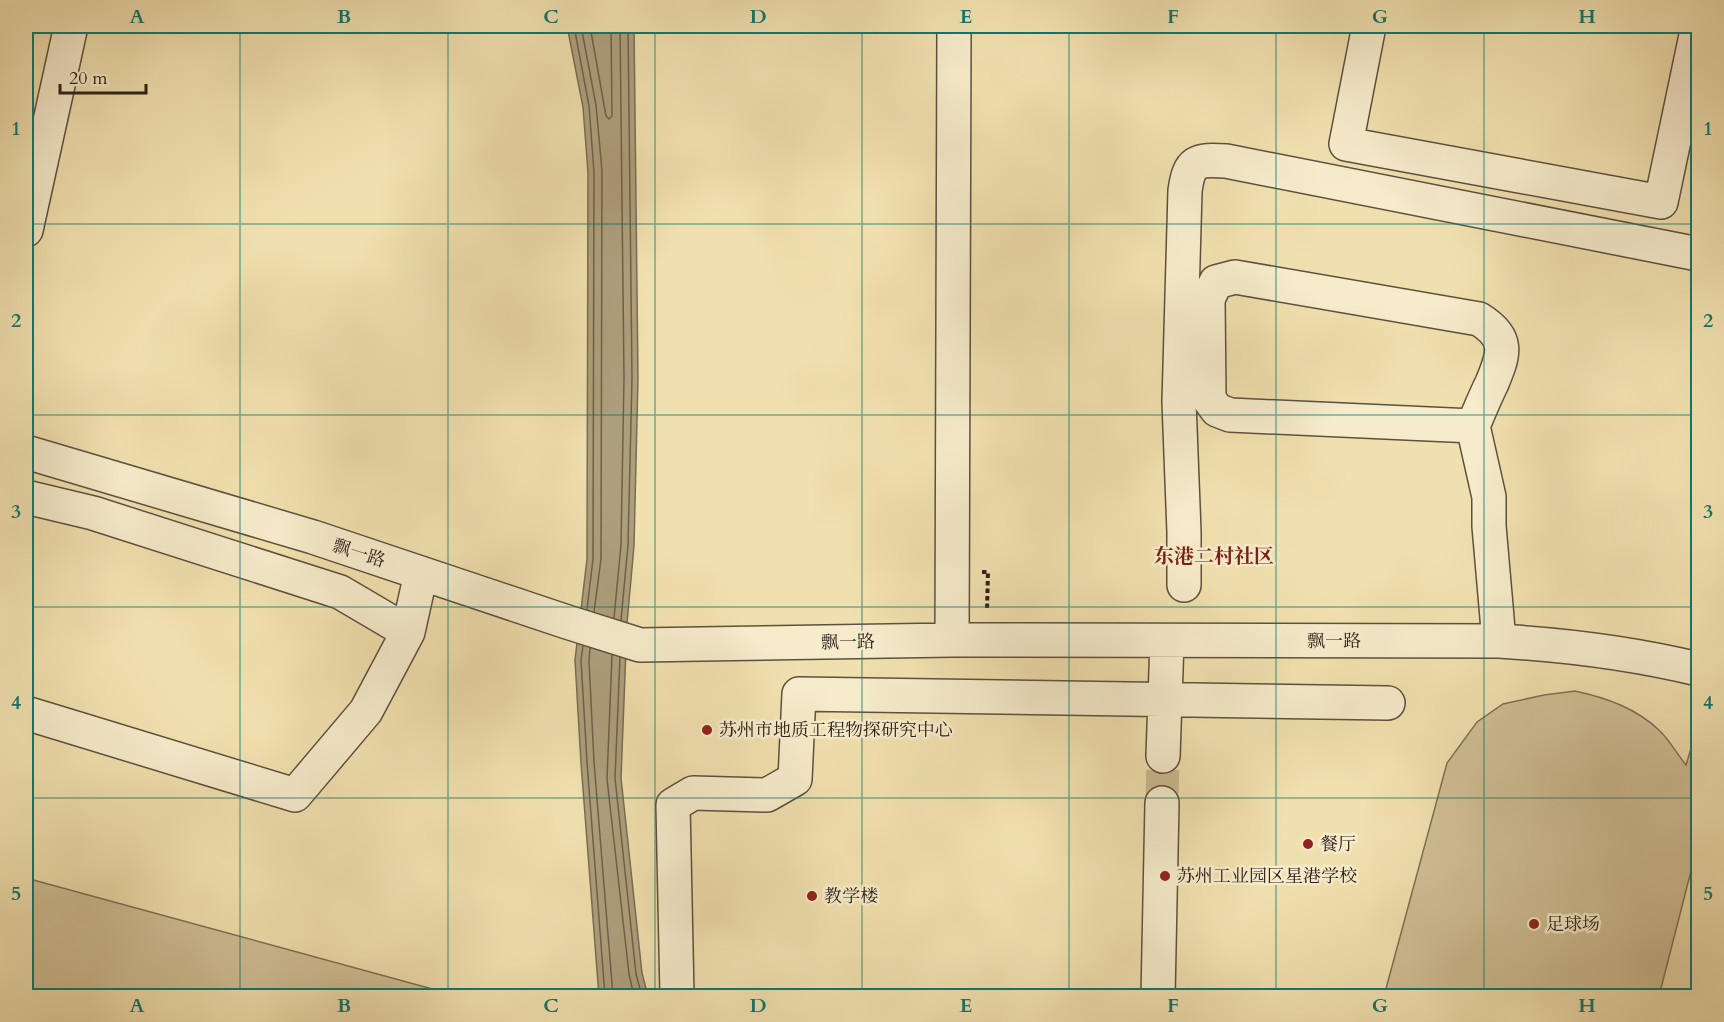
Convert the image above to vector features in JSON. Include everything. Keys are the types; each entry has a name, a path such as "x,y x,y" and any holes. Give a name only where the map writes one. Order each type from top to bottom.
{"street":[{"path":"26,230 71,26"},
{"path":"952,640 954,26"},
{"path":"1369,26 1346,144 1661,202 1698,26"},
{"path":"1184,585 1180,378 1185,191 1187,175 1195,164 1207,160 1226,161 1698,254"},
{"path":"1473,426 1230,415 1216,410 1209,399 1208,310 1208,299 1216,282 1234,277 1479,319 1493,328 1501,344 1502,358 1473,426 1489,497 1489,526 1498,641"},
{"name":"飘一路","path":"26,452 313,537 640,645 952,640 1498,641 1560,645 1621,653 1698,669"},
{"path":"26,497 93,513 340,592 408,632"},
{"path":"26,713 295,795 366,711 408,632 421,573"},
{"path":"1162,756 1167,640"},
{"path":"677,996 673,805 693,793 767,795 795,779 799,694 1388,703"},
{"path":"1158,996 1162,803"}],"shaded area":[{"path":"1575,691 1610,701 1641,716 1664,735 1686,765 1698,730 1698,844 1659,996 1384,996 1447,763 1477,722 1503,704"},
{"path":"26,878 458,996 26,996"}],"water":[{"path":"567,26 634,26 638,378 634,546 627,623 621,778 642,973 648,996 599,996 575,660 587,559 588,172 583,107"}],"tunnel":[{"path":"1162,803 1163,756"}],"place":[{"name":"苏州市地质工程物探研究中心","path":"707,730"},
{"name":"餐厅","path":"1308,844"},
{"name":"苏州工业园区星港学校","path":"1165,876"},
{"name":"教学楼","path":"812,896"},
{"name":"足球场","path":"1534,924"}],"district":[{"name":"东港二村社区","path":"1214,556"}]}
